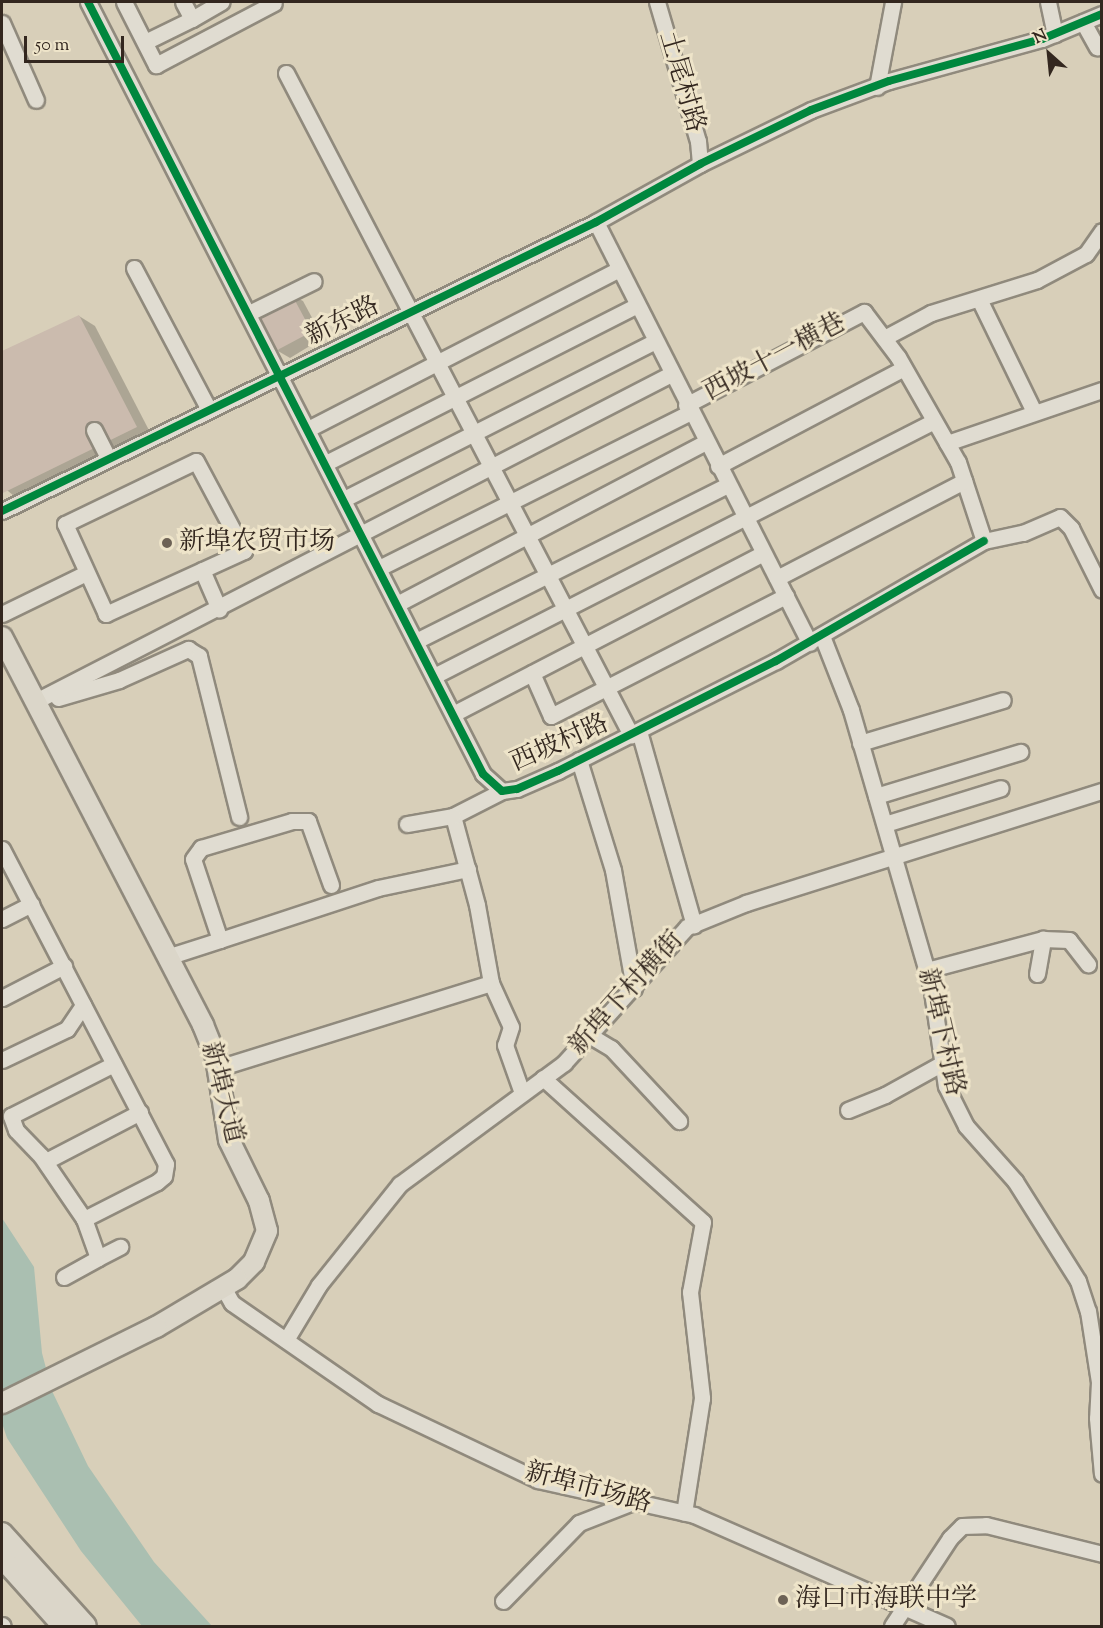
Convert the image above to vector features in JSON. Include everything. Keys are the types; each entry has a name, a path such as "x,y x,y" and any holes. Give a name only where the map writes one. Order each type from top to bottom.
{"main road":[{"name":"新埠大道","path":"2,637 203,1025 218,1068 229,1140 259,1201 267,1231 264,1245 250,1268 223,1287 107,1350 85,1368"},
{"path":"2,1403 85,1368"},
{"path":"2,1418 85,1368"},
{"path":"2,1533 86,1626"},
{"path":"2,1558 63,1626"}],"street":[{"name":"西坡村路","path":"88,2 326,463 483,774 502,791 517,789 635,733 816,639 984,541 1023,533 1060,517 1071,528 1101,590"},
{"path":"124,2 156,65 276,6"},
{"path":"183,2 192,19"},
{"path":"145,42 223,2"},
{"name":"土尾村路","path":"657,2 698,141 700,164"},
{"path":"877,87 893,2"},
{"path":"1048,2 1055,34"},
{"name":"新东路","path":"2,511 208,408 281,376 596,222 700,164 811,110 877,87 1055,34 1101,14"},
{"path":"1083,22 1097,46"},
{"path":"2,24 36,100"},
{"path":"286,73 606,688 635,733 693,925"},
{"name":"新埠下村路","path":"596,222 688,409 786,596 816,639 860,743 927,970 946,1086 966,1126 1015,1180 1078,1281 1088,1311 1099,1382 1097,1418 1101,1474"},
{"path":"984,541 964,481 946,442 904,368 884,338 931,313 1036,280 1086,254 1101,231"},
{"path":"134,268 208,408"},
{"path":"308,429 619,269"},
{"path":"249,313 314,281"},
{"path":"979,299 1034,412"},
{"path":"326,463 637,305"},
{"name":"西坡十一横巷","path":"379,568 688,409 864,312 884,338"},
{"path":"344,499 655,341"},
{"path":"718,466 904,368"},
{"path":"34,702 219,609 361,532 671,374"},
{"path":"946,442 1101,390"},
{"path":"434,676 746,519 934,421"},
{"path":"94,430 108,457"},
{"path":"397,604 706,442"},
{"path":"196,461 244,551 106,614 86,573 65,524 196,461"},
{"path":"777,578 964,481"},
{"path":"416,641 728,485"},
{"path":"453,714 764,553"},
{"path":"202,570 219,609"},
{"path":"2,614 86,573"},
{"path":"532,673 552,716 786,596"},
{"path":"34,702 76,695 188,650 199,656 239,817"},
{"path":"860,743 1003,700"},
{"path":"876,796 1020,752"},
{"path":"579,760 613,870 634,988"},
{"path":"885,824 1001,788"},
{"path":"408,824 453,816 502,791"},
{"name":"新埠下村横街","path":"286,1340 319,1285 399,1184 564,1063 693,925 746,903 1101,791"},
{"path":"453,816 468,869 491,983 511,1027 505,1046 522,1093"},
{"path":"220,940 193,859 201,848 292,821 308,821 331,885"},
{"path":"2,849 164,1157 164,1176 84,1219"},
{"path":"167,957 378,888 468,869"},
{"path":"2,919 30,904"},
{"path":"927,970 1043,939 1069,940 1088,964"},
{"path":"1036,974 1043,939"},
{"path":"2,998 64,966"},
{"path":"218,1068 491,983"},
{"path":"2,1060 67,1029 83,1005"},
{"path":"590,1035 611,1048 679,1121"},
{"path":"98,1258 84,1219 46,1161 16,1130 12,1116 114,1064"},
{"path":"848,1110 885,1095 941,1064"},
{"path":"543,1078 703,1222 690,1292 702,1398 684,1513"},
{"path":"46,1161 141,1112"},
{"path":"64,1277 120,1247"},
{"name":"新埠市场路","path":"223,1287 232,1303 378,1404 538,1480 630,1503 684,1513 947,1626"},
{"path":"503,1600 579,1523 630,1503"},
{"path":"892,1626 950,1538 962,1526 986,1525 1101,1554"}],"shaded area":[{"path":"2,1218 34,1267 42,1353 52,1391 88,1466 154,1562 212,1626 142,1626 81,1551 7,1438 2,1423"}],"building":[{"path":"291,293 312,332 275,351 255,312"},
{"path":"79,315 137,427 3,493 2,351"}],"cycle path":[{"path":"88,2 483,774 502,791 517,789 558,771 776,661 984,541"},
{"path":"2,511 596,222 700,164 811,110 889,81 1042,39 1102,14"}],"place":[{"name":"新埠农贸市场","path":"167,543"},
{"name":"海口市海联中学","path":"783,1600"}]}
